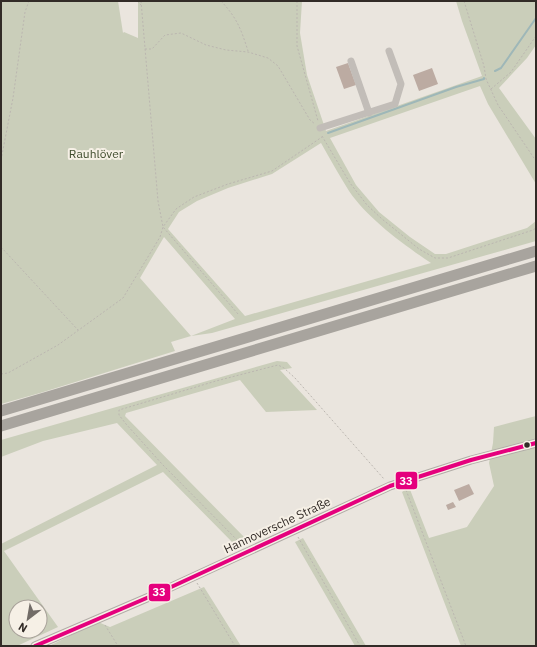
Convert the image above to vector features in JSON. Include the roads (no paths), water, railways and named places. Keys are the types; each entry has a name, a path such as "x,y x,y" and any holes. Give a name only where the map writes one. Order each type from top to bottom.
{"highway":[{"path":"1,411 536,251"},
{"path":"1,426 536,266"}],"main road":[{"name":"Hannoversche Straße","path":"35,646 194,577 390,486 472,460 536,443"}],"lane":[{"path":"320,128 395,104 401,84 389,51"},
{"path":"351,61 369,112"}],"waterway":[{"path":"495,71 501,68 536,18"},
{"path":"328,133 484,78"}],"park label":[{"name":"Rauhlöver","path":"96,153"}]}
